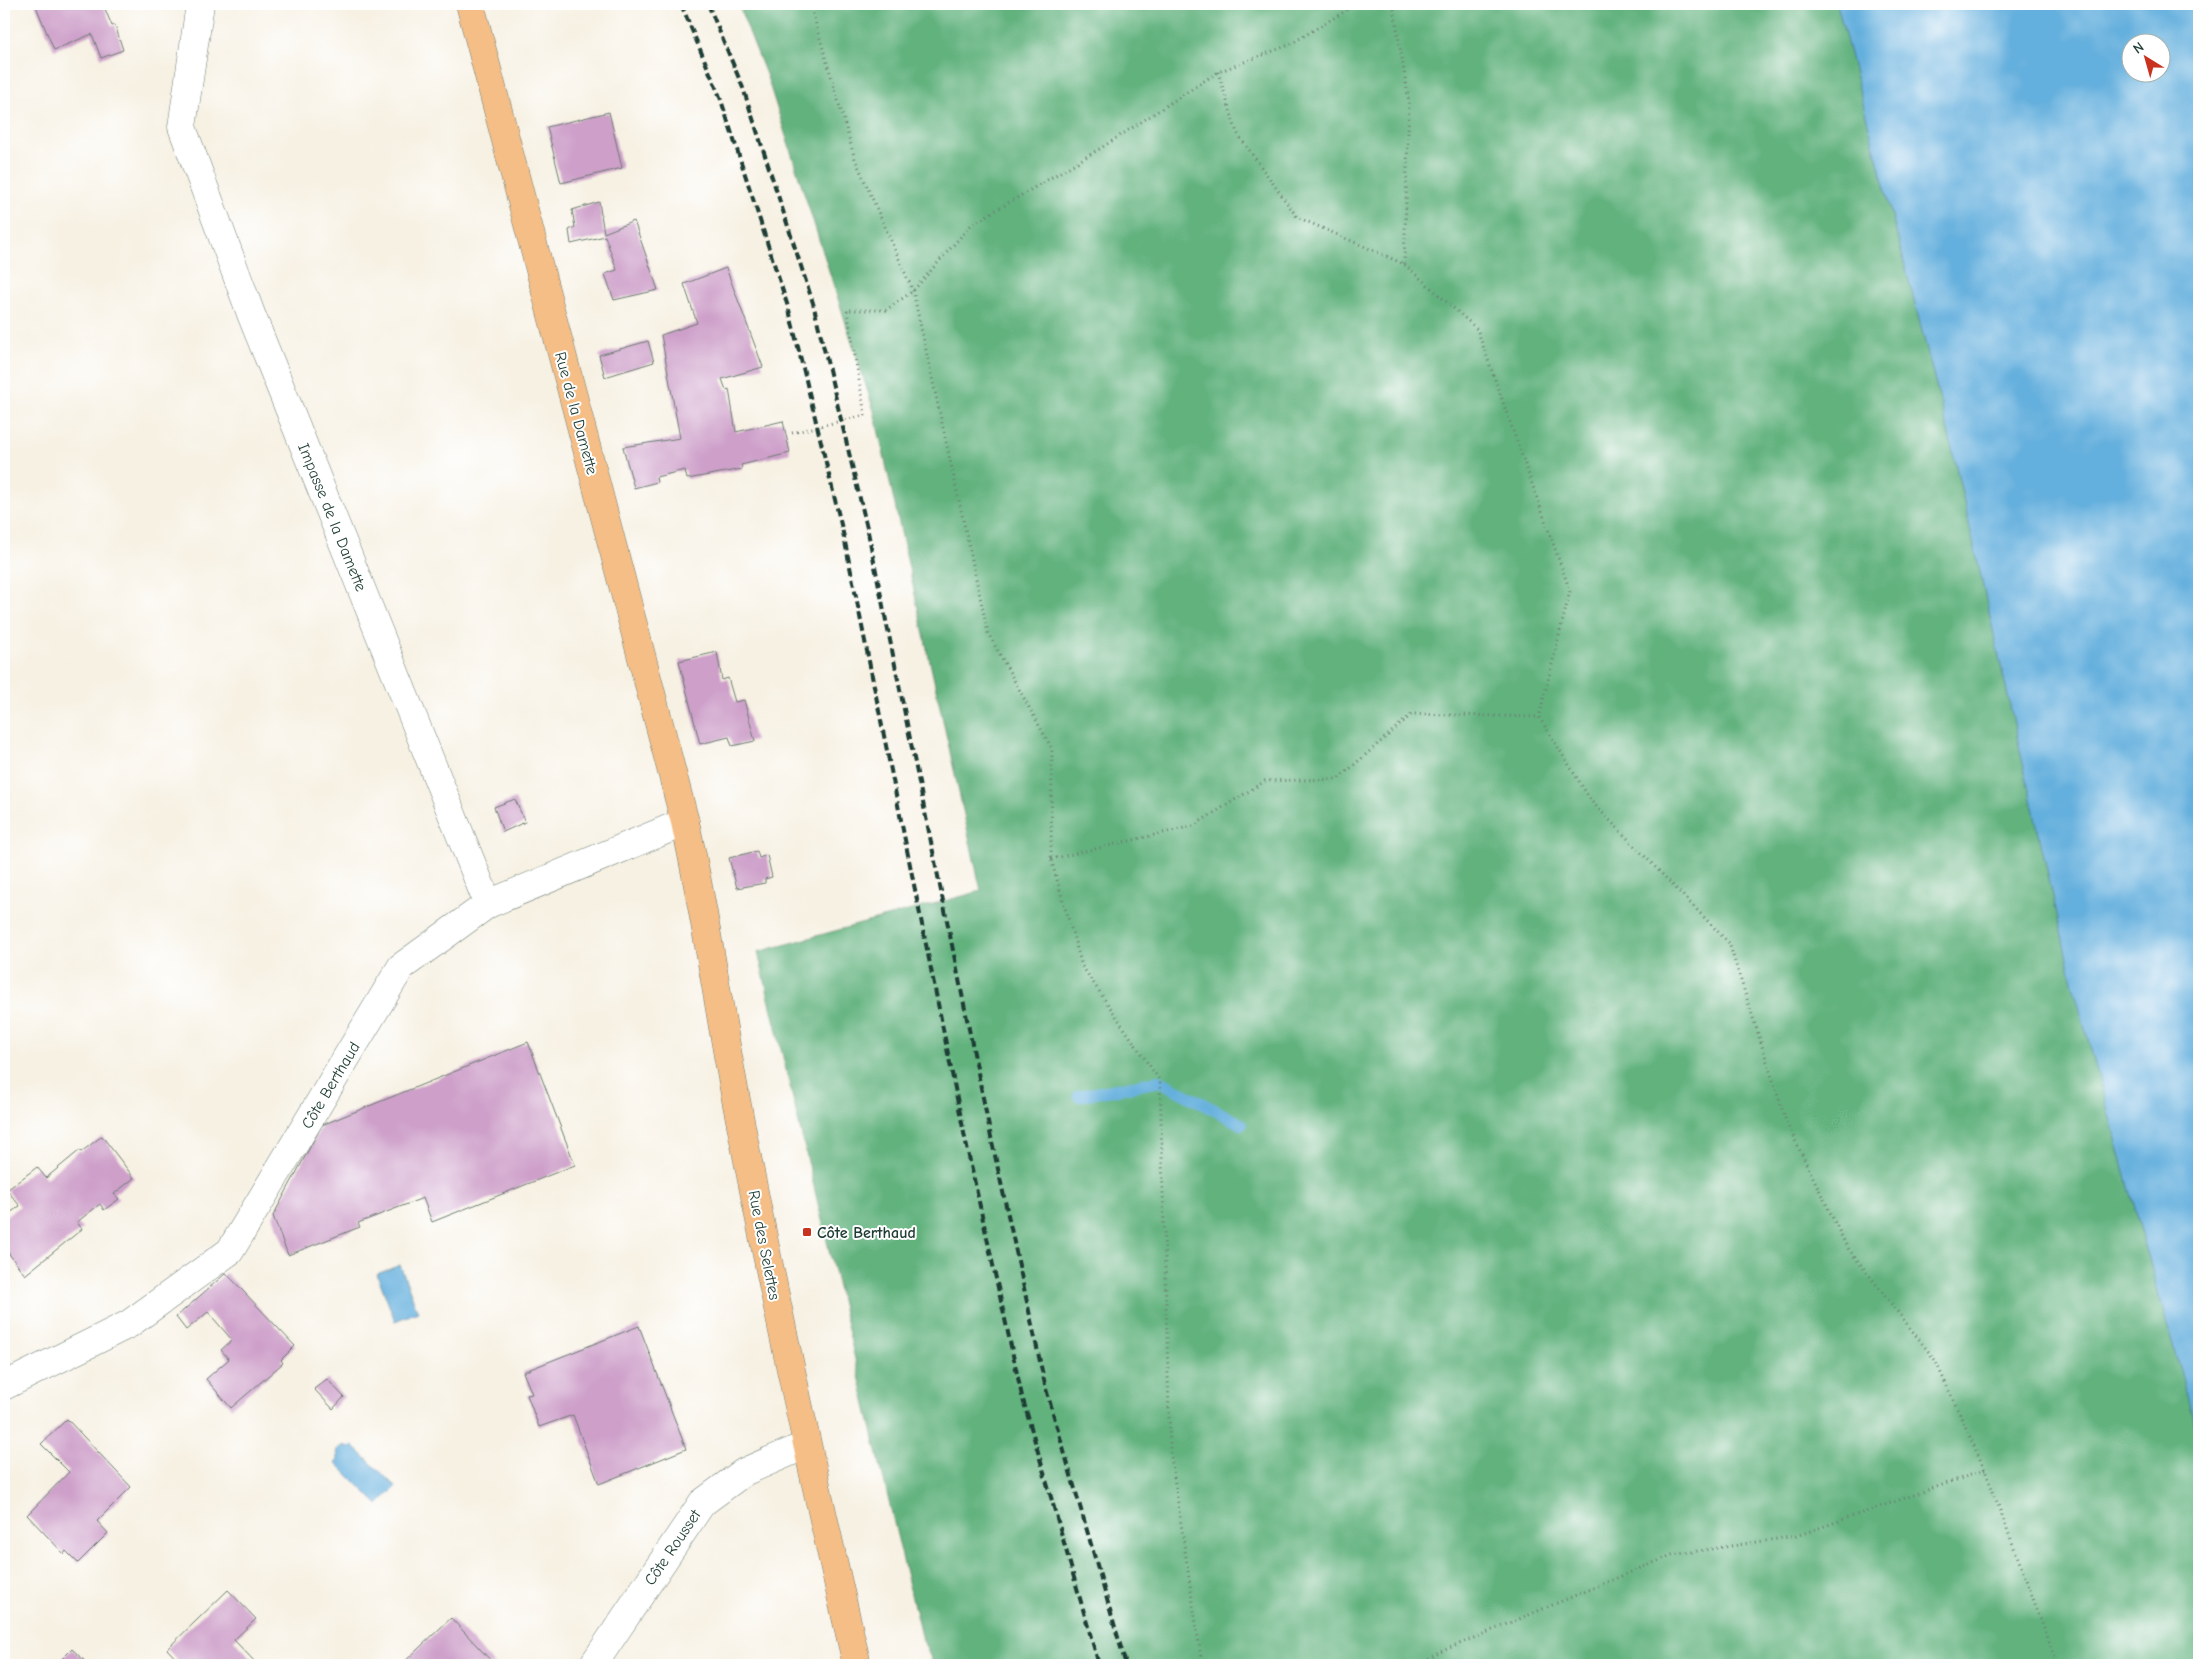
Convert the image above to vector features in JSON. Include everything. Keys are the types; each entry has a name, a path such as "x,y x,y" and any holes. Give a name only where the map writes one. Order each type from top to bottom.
{"main road":[{"name":"Rue de la Damette","path":"470,4 685,822"},
{"name":"Rue des Selettes","path":"685,822 739,1118 806,1445 857,1665"}],"street":[{"name":"Impasse de la Damette","path":"200,4 182,127 251,314 488,904"},
{"name":"Côte Berthaud","path":"4,1386 129,1324 230,1252 401,967 488,904 685,822"},
{"name":"Côte Rousset","path":"593,1665 702,1503 744,1472 806,1445"}],"path":[{"path":"810,4 855,159 913,291 988,633 1052,749 1052,859 1082,966 1160,1081 1170,1450 1202,1665"},
{"path":"792,434 865,415 847,310 886,310 913,291 971,224 1101,148 1218,72 1289,45 1357,4"},
{"path":"1393,4 1409,102 1404,264"},
{"path":"1218,72 1237,133 1297,216 1404,264 1477,329 1570,591 1539,717 1592,802 1729,943 1791,1133 1847,1248 1934,1360 1985,1470 2058,1665"},
{"path":"1052,859 1193,826 1265,781 1338,779 1412,714 1539,717"},
{"path":"1420,1665 1440,1652 1672,1555 1796,1536 1985,1470"}],"green space":[{"path":"738,4 1837,4 1949,435 2073,985 2199,1439 2199,1665 934,1665 921,1636 758,952 981,891 874,411 767,77"}],"water":[{"path":"1837,4 2199,4 2199,1439 2073,985 1949,435"},
{"path":"400,1265 418,1312 395,1321 377,1274"},
{"path":"344,1445 350,1447 352,1445 396,1487 378,1505 335,1462 338,1459 337,1450"}],"building":[{"path":"35,4 103,4 112,26 115,25 123,50 101,58 92,34 54,50"},
{"path":"609,112 622,168 561,183 547,127"},
{"path":"599,202 604,233 634,221 658,290 614,300 605,274 617,270 605,236 571,244 569,230 575,227 572,210"},
{"path":"726,268 763,367 722,379 726,390 729,389 736,432 783,421 790,453 741,465 742,469 687,479 685,470 656,477 657,482 634,488 623,447 680,438 661,335 697,323 684,284"},
{"path":"648,341 654,362 605,377 599,355"},
{"path":"717,652 722,680 728,678 735,702 744,700 755,741 732,746 729,737 700,744 679,661"},
{"path":"515,799 525,822 503,832 494,807"},
{"path":"757,851 759,858 767,855 772,877 765,879 765,883 737,888 729,858"},
{"path":"528,1042 575,1165 432,1222 423,1198 358,1223 360,1227 288,1255 273,1216 322,1125"},
{"path":"102,1136 134,1178 114,1194 119,1199 104,1210 100,1204 77,1222 82,1229 25,1275 6,1250 4,1252 4,1217 20,1206 7,1190 37,1167 46,1178 80,1150 81,1152"},
{"path":"226,1273 295,1346 281,1360 283,1363 231,1408 206,1379 229,1359 221,1350 232,1340 208,1312 186,1330 176,1317"},
{"path":"639,1326 686,1449 599,1484 573,1415 539,1427 527,1395 532,1394 523,1372"},
{"path":"327,1379 344,1397 333,1409 314,1389"},
{"path":"67,1419 131,1487 97,1521 108,1533 78,1563 66,1551 64,1554 27,1515 69,1472 41,1444"},
{"path":"228,1590 256,1619 234,1640 258,1665 182,1665 167,1649"},
{"path":"451,1618 495,1665 401,1665"},
{"path":"72,1649 89,1665 56,1665"}],"waterway":[{"path":"1079,1096 1160,1081 1241,1124"}],"railway":[{"path":"681,4 720,97 789,310 844,537 966,1143 1022,1396 1099,1665"},
{"path":"708,4 743,88 813,303 868,532 991,1137 1046,1389 1126,1665"}],"place":[{"name":"Côte Berthaud","path":"807,1232"}]}
